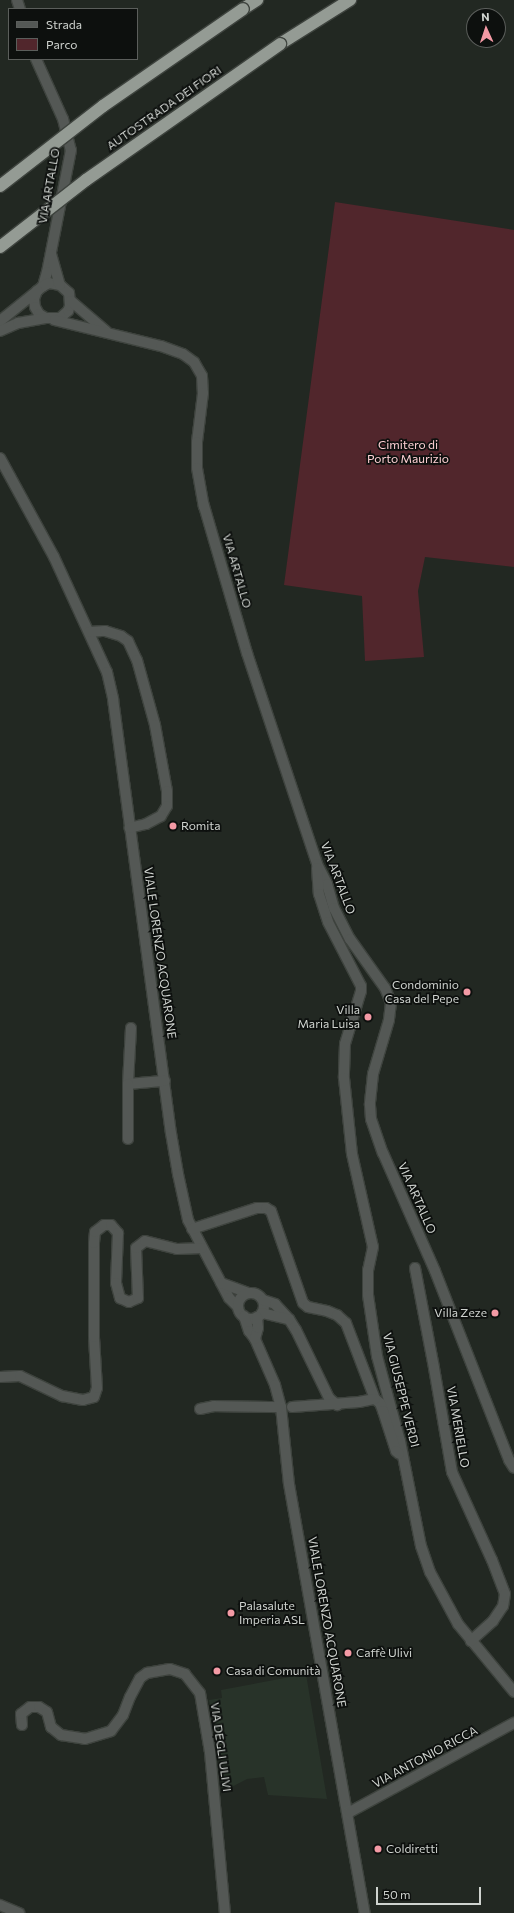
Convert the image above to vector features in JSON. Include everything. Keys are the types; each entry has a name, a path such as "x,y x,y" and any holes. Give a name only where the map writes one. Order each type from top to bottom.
{"highway":[{"path":"0,186 103,106 257,0"},
{"name":"AUTOSTRADA DEI FIORI","path":"0,247 86,180 280,44 350,0"}],"street":[{"name":"VIA ARTALLO","path":"36,60 63,119 70,150 50,251 40,288 34,299 35,307 39,314 50,319 109,333 183,354 194,362 202,376 203,394 197,442 197,468 204,506 247,653 317,864 342,924 362,957 385,988 390,1003 389,1020 373,1074 370,1105 371,1119 383,1153 435,1271 509,1460 514,1468"},
{"name":"VIA ARTALLO","path":"50,251 60,285 69,293 71,301 109,333"},
{"path":"0,321 40,288 49,283 60,285"},
{"path":"0,331 18,323 60,318 68,311 71,301"},
{"name":"VIALE LORENZO ACQUARONE","path":"0,458 54,558 107,672 113,699 171,1133 178,1174 188,1220 192,1229 229,1298 238,1307"},
{"path":"89,632 105,632 121,636 128,641 137,660 155,725 167,790 167,806 161,816 146,824 130,828"},
{"name":"VIA GIUSEPPE VERDI","path":"317,864 320,901 333,934 351,964 361,986 361,991 345,1044 344,1078 352,1154 372,1242 368,1270 368,1295 377,1356 405,1460 421,1546 430,1572 458,1624 514,1692"},
{"path":"128,1139 128,1084 131,1028"},
{"path":"128,1084 165,1081"},
{"path":"192,1229 257,1208 266,1208 271,1211 304,1303 308,1307 337,1315 346,1323 376,1399 380,1403 396,1451 405,1460"},
{"path":"0,1377 20,1376 62,1396 84,1400 91,1400 94,1397 97,1388 93,1314 95,1232 104,1225 111,1225 118,1233 116,1283 120,1298 129,1302 138,1298 136,1248 145,1241 177,1249 202,1248"},
{"name":"VIA MERIELLO","path":"415,1268 452,1472 492,1560 505,1594 503,1606 494,1621 471,1641"},
{"path":"221,1282 259,1296 263,1300 275,1304 289,1319 296,1330 330,1398 337,1404"},
{"path":"248,1293 242,1296 238,1307 240,1313 244,1316 250,1318 259,1315 289,1319"},
{"path":"259,1315 264,1307 263,1300"},
{"name":"VIALE LORENZO ACQUARONE","path":"255,1339 259,1315"},
{"name":"VIALE LORENZO ACQUARONE","path":"244,1316 249,1331 255,1339 275,1385 281,1407 289,1484 366,1913"},
{"path":"292,1407 337,1404 376,1399"},
{"path":"200,1409 214,1406 281,1407"},
{"name":"VIA DEGLI ULIVI","path":"22,1725 21,1714 30,1707 39,1706 47,1712 51,1727 61,1735 85,1740 111,1731 123,1715 140,1678 148,1673 170,1669 185,1674 200,1693 210,1752 225,1913"},
{"name":"VIA ANTONIO RICCA","path":"348,1813 514,1723"},
{"path":"0,1905 19,1913"}],"shaded area":[{"path":"306,1674 327,1799 268,1795 264,1777 247,1779 222,1792 221,1756 209,1700 222,1698 221,1690"}],"green space":[{"name":"Cimitero di Porto Maurizio","path":"335,202 514,230 514,567 425,557 418,591 424,657 365,661 362,596 284,585"}],"place":[{"name":"Romita","path":"173,826"},
{"name":"Condominio Casa del Pepe","path":"467,992"},
{"name":"Villa Maria Luisa","path":"368,1017"},
{"name":"Villa Zeze","path":"495,1313"},
{"name":"Palasalute Imperia ASL","path":"231,1613"},
{"name":"Caffè Ulivi","path":"348,1653"},
{"name":"Casa di Comunità","path":"217,1671"},
{"name":"Coldiretti","path":"378,1849"}]}
